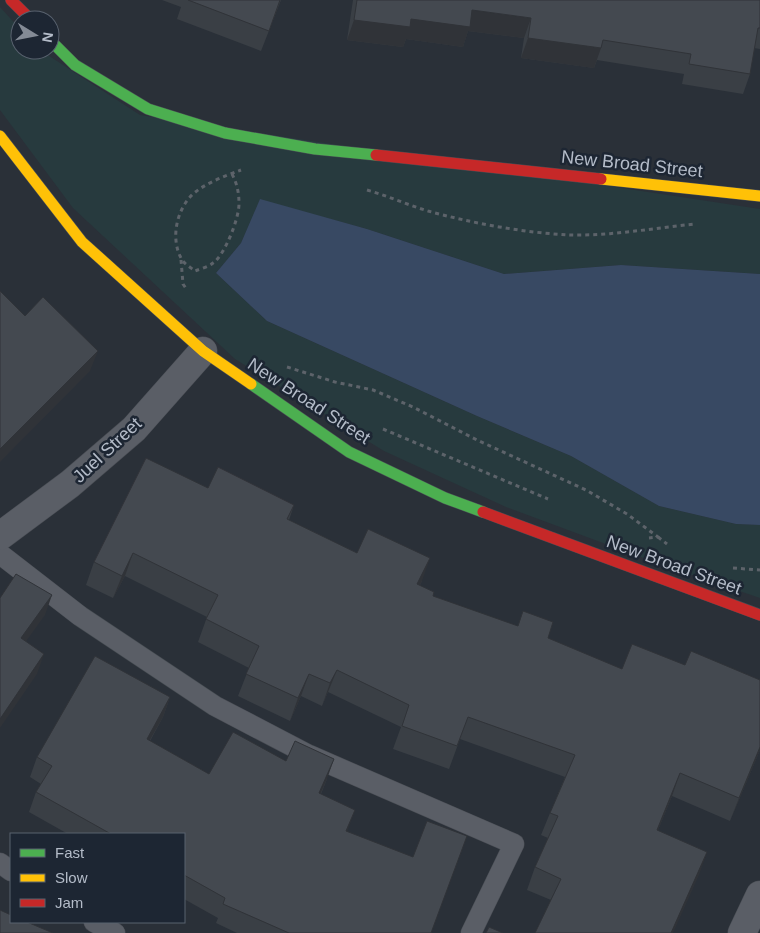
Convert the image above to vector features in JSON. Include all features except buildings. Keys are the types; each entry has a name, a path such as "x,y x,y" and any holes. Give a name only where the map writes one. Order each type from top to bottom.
{"street":[{"path":"11,0 21,10"},
{"name":"New Broad Street","path":"60,50 75,65 148,108 225,133 315,149 760,196"},
{"name":"New Broad Street","path":"0,136 82,242 203,351 349,452 445,498 760,615"},
{"name":"Juel Street","path":"0,536 70,484 134,429 203,351"},
{"path":"742,933 760,895"}],"lane":[{"path":"0,554 80,616 215,706 308,755 514,844 471,933"},
{"path":"96,923 115,933"}],"path":[{"path":"187,291 183,284 181,260 175,239 178,217 191,196 214,181 246,168"},
{"path":"181,260 195,271 213,263 225,248 240,206 238,187 232,174"},
{"path":"366,189 427,210 461,219 524,230 570,235 606,234 703,224"},
{"path":"286,367 373,390 413,407 478,440 586,490 627,514 658,537 647,538"},
{"path":"380,428 555,502"}],"green space":[{"path":"0,7 10,18 10,60 55,60 140,115 760,209 760,274 621,265 504,274 367,229 260,200 241,243 216,273 267,321 477,416 571,456 659,506 736,524 760,525 760,598 657,563 506,507 384,451 235,359 73,208 0,110"}],"water":[{"path":"260,199 367,229 504,274 621,265 760,274 760,525 736,524 659,506 571,456 477,416 267,321 216,273 241,243"}],"traffic: fast":[{"path":"60,50 75,65 148,109 225,133 315,149 376,155"},
{"path":"251,384 349,452 445,498 483,512"}],"traffic: slow":[{"path":"0,136 82,242 203,351 251,384"},
{"path":"601,179 760,196"}],"traffic: jam":[{"path":"11,0 21,10"},
{"path":"376,155 601,179"},
{"path":"483,512 760,615"}]}
